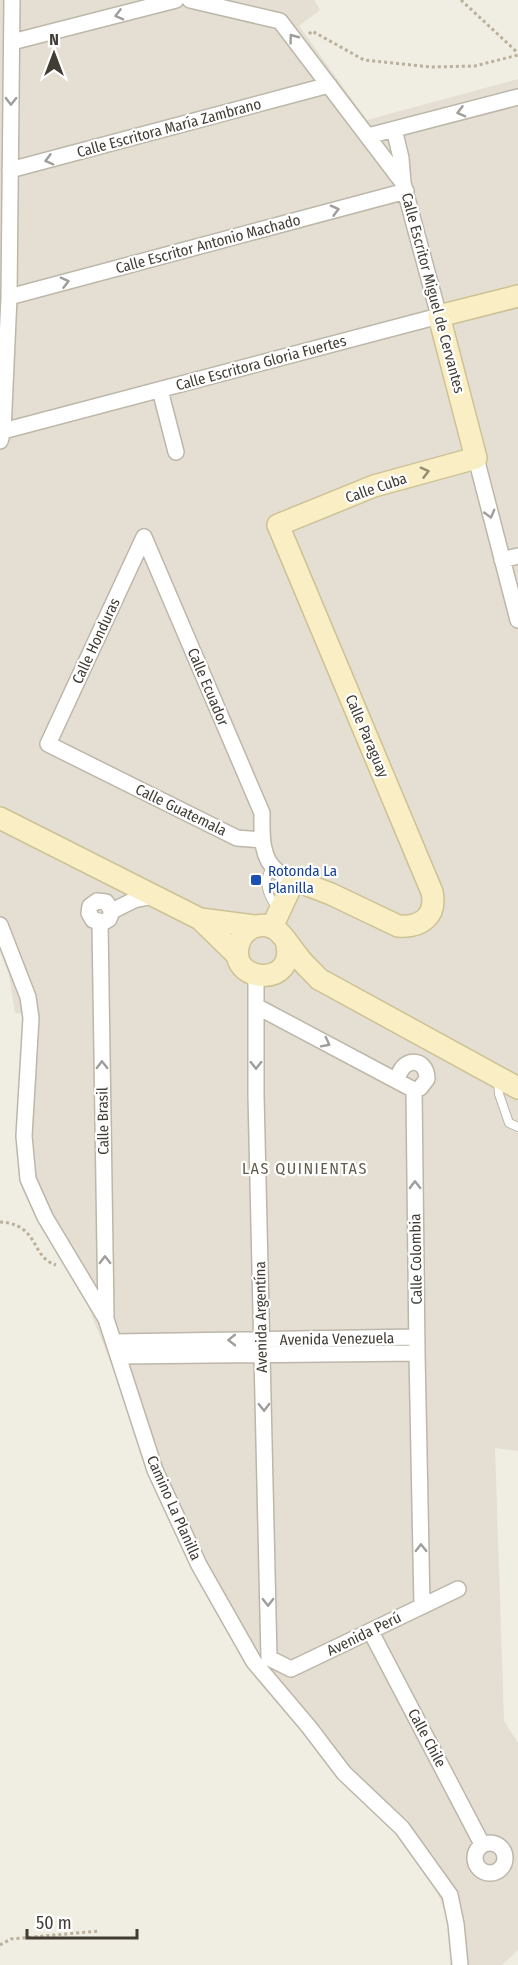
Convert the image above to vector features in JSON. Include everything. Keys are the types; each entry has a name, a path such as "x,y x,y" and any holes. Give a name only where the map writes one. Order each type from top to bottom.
{"street":[{"path":"2,436 9,297 12,0"},
{"path":"12,42 176,0"},
{"name":"Calle Escritor Miguel de Cervantes","path":"190,0 280,21 405,187 518,620"},
{"name":"Calle Escritora María Zambrano","path":"10,171 329,85"},
{"path":"368,136 518,97"},
{"path":"394,129 405,187"},
{"name":"Calle Escritor Antonio Machado","path":"9,297 405,187"},
{"name":"Calle Escritora Gloria Fuertes","path":"2,436 160,390 518,296"},
{"path":"160,390 176,452"},
{"name":"Calle Cuba","path":"278,525 374,486 476,458"},
{"name":"Calle Paraguay","path":"278,525 432,892 434,902 425,919 407,927 398,926 331,894 294,880"},
{"name":"Calle Honduras","path":"48,744 144,537"},
{"name":"Calle Ecuador","path":"144,537 261,813 262,840"},
{"path":"502,560 518,556"},
{"name":"Calle Guatemala","path":"48,744 237,838 262,840"},
{"path":"0,818 200,919 238,956 244,968 263,975 319,979"},
{"path":"262,840 268,862 276,871 294,880 274,927"},
{"name":"Calle Brasil","path":"106,1319 100,923 90,917 89,910 97,901 106,902 111,911 134,900 153,896"},
{"path":"200,919 274,927 319,979 508,1079 518,1088"},
{"name":"Camino La Planilla","path":"0,925 28,997 31,1017 24,1136 28,1179 45,1217 106,1319 154,1470 199,1565 254,1662 344,1773 402,1828 450,1895 456,1924 460,1965"},
{"path":"238,956 239,941 244,934 274,927"},
{"path":"263,975 282,968 286,962 288,948 274,927"},
{"name":"Avenida Argentína","path":"263,975 256,1006 269,1658"},
{"path":"256,1006 414,1090 420,1088 427,1078 426,1071 421,1064 416,1062 406,1064 400,1070 398,1080"},
{"name":"Calle Colombia","path":"414,1090 422,1606"},
{"name":"Avenida Venezuela","path":"117,1349 417,1345"},
{"name":"Avenida Perú","path":"269,1658 291,1669 458,1589"},
{"name":"Calle Chile","path":"371,1632 482,1844"},
{"path":"254,1662 269,1658"}],"lane":[{"path":"272,866 267,874 266,884 274,927"},
{"path":"508,1079 499,1094 509,1123 518,1127"}],"path":[{"path":"461,0 518,54"},
{"path":"298,44 312,31 364,60 430,67 475,66 518,54"},
{"path":"0,1222 23,1227 48,1263 59,1266 72,1263"},
{"path":"0,1945 11,1939 99,1931"}],"shaded area":[{"path":"0,0 314,0 320,10 299,26 367,120 518,79 518,1451 495,1448 504,1721 518,1743 518,1950 502,1965 450,1965 454,1948 445,1911 429,1874 397,1827 246,1660 174,1520 73,1269 22,1179 25,1014 15,1013 9,975 0,951"}],"place":[{"name":"Rotonda La Planilla","path":"256,880"}],"district":[{"name":"LAS QUINIENTAS","path":"305,1168"}]}
